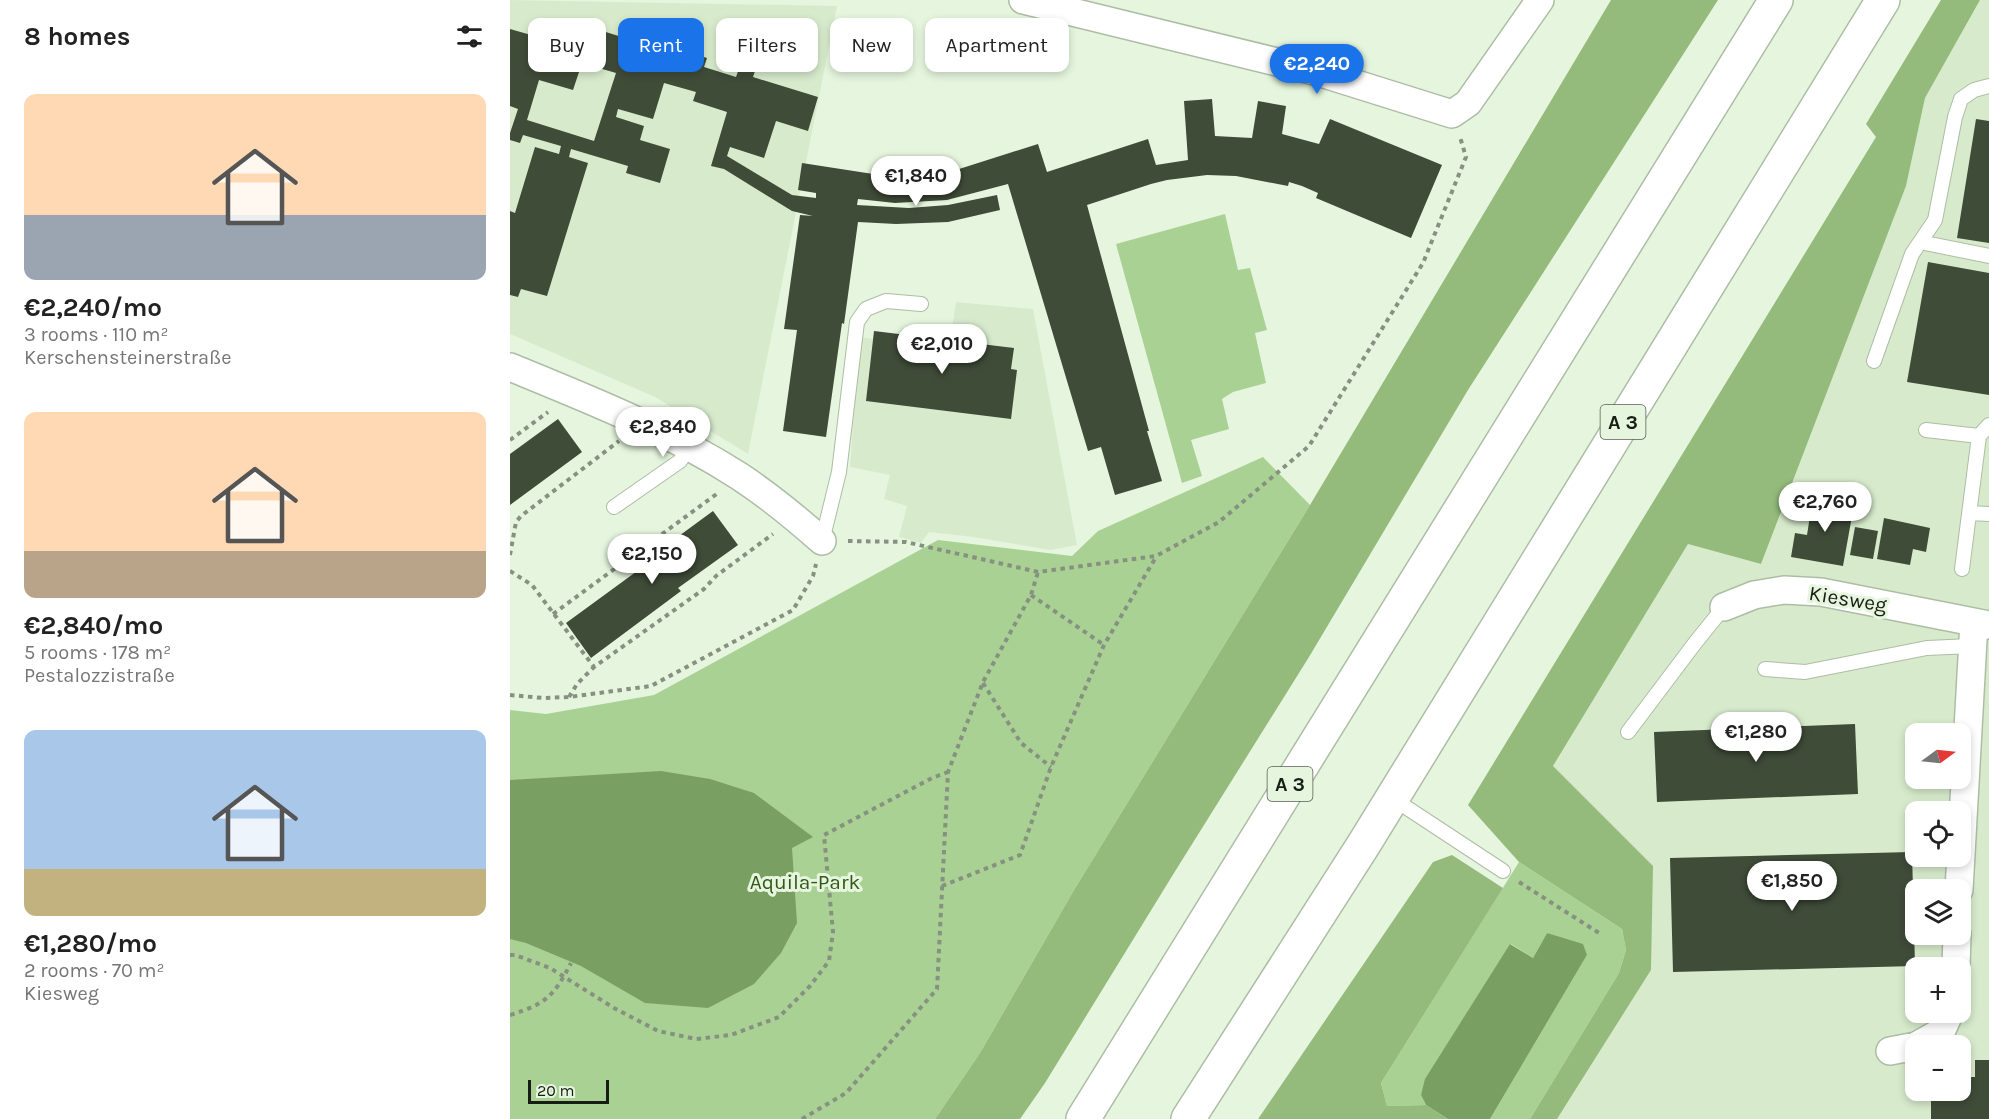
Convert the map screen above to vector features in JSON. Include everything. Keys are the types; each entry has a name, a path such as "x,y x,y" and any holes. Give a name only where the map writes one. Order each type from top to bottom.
{"highway":[{"name":"A 3","path":"1083,1119 1776,0"},
{"name":"A 3","path":"1188,1119 1392,798 1883,0"}],"street":[{"path":"1023,0 1318,72 1452,114 1468,103 1540,0"},
{"path":"510,367 643,423 690,446 740,476 795,517 822,541"},
{"name":"Kiesweg","path":"1724,607 1754,595 1784,590 1821,592 1978,631"},
{"path":"1960,879 1978,631"},
{"path":"1934,1035 1941,1032 1945,1023"}],"lane":[{"path":"1874,361 1912,254 1935,220 1955,117 1961,99 1974,90 1989,86"},
{"path":"1920,242 1989,256"},
{"path":"822,541 839,472 857,322 866,309 886,301 921,304"},
{"path":"1962,569 1970,513 1983,458 1980,436 1989,425"},
{"path":"1926,430 1980,436"},
{"path":"614,507 680,461 690,446"},
{"path":"1970,513 1989,514"},
{"path":"1628,732 1724,607"},
{"path":"1765,669 1805,672 1927,648 1978,631"},
{"path":"1392,798 1503,872"}],"path":[{"path":"510,695 569,698 651,686 793,610 813,576 822,541 906,542 1038,572 1156,556 1219,522 1309,446 1423,263 1466,157 1452,114"},
{"path":"510,440 574,393"},
{"path":"510,527 521,516 643,423"},
{"path":"554,614 740,476"},
{"path":"569,698 577,684 594,668 704,589 716,576 795,517"},
{"path":"510,555 516,522"},
{"path":"942,886 1020,855 1051,767 1104,645 1156,556"},
{"path":"511,572 532,585 594,668"},
{"path":"802,1119 846,1093 937,989 948,772 983,682 1003,642 1031,595 1038,572"},
{"path":"1031,595 1104,645"},
{"path":"983,682 1021,743 1051,767"},
{"path":"510,955 550,968 614,1008 658,1031 696,1039 731,1035 779,1017 810,986 829,961 833,932 824,835 932,778 948,772"},
{"path":"1503,872 1599,933"},
{"path":"510,1015 530,1009 549,998 571,963"}],"shaded area":[{"path":"510,0 837,6 835,18 830,18 830,41 748,454 655,397 510,334"},
{"path":"1611,0 1718,0 1468,390 1309,657 1045,1083 1020,1119 935,1119 980,1053 1074,890 1310,505"},
{"path":"1941,0 1980,0 1925,98 1906,186 1761,564 1688,544 1553,766 1653,866 1651,970 1557,1119 1530,1119 1619,973 1626,950 1622,929 1519,862 1468,805 1876,137 1866,124"},
{"path":"1980,0 1989,0 1989,1119 1557,1119 1651,970 1553,766 1688,544 1761,564 1906,186 1925,98"},
{"path":"956,302 1033,309 1077,545 1051,550 929,532 921,543 899,537 907,506 884,499 890,475 850,467 859,337 949,349"},
{"path":"661,771 710,779 754,793 813,837 792,848 797,923 781,953 754,984 708,1008 645,1003 581,966 526,943 510,939 510,780"},
{"path":"1452,855 1503,888 1381,1083 1387,1106 1426,1105 1448,1119 1258,1119 1433,862"},
{"path":"1547,933 1583,944 1587,955 1490,1119 1448,1119 1426,1105 1421,1095 1425,1079 1510,944 1533,958"}],"green space":[{"path":"1225,214 1238,270 1250,268 1267,330 1255,333 1266,383 1233,392 1222,399 1229,429 1191,440 1202,476 1182,483 1116,244"},
{"name":"Aquila-Park","path":"1263,457 1310,505 1074,890 980,1053 935,1119 510,1119 510,710 546,714 654,695 938,540 1072,556 1098,531"},
{"path":"1519,862 1622,929 1626,950 1619,973 1530,1119 1490,1119 1587,955 1547,933 1533,958 1511,944 1421,1095 1426,1105 1387,1106 1381,1083"}],"building":[{"path":"510,29 528,34 528,72 579,72 573,90 539,80 527,120 594,141 616,73 606,70 606,32 618,36 618,72 704,72 704,67 736,77 738,72 755,72 753,77 818,97 808,131 776,121 764,158 730,147 727,156 792,195 816,198 816,193 798,190 802,163 873,174 930,174 956,170 1038,144 1047,172 1148,139 1156,165 1188,160 1184,101 1212,99 1215,136 1252,138 1258,101 1286,106 1282,134 1319,144 1330,119 1442,165 1411,238 1316,198 1318,193 1302,186 1289,182 1288,186 1236,176 1207,175 1167,180 1087,205 1162,481 1115,495 1101,447 1088,451 1008,184 947,200 895,203 858,199 857,205 909,208 948,205 997,195 1000,210 948,222 896,224 858,222 826,437 783,431 797,330 784,329 800,215 813,216 792,211 724,169 711,166 727,112 693,101 696,92 664,83 653,119 618,109 616,117 644,126 640,140 670,149 660,183 626,173 628,166 571,149 569,157 588,163 547,296 521,289 518,297 510,295 510,211 515,213 535,147 559,154 561,146 523,135 520,143 510,140 518,109 510,106"},
{"path":"1976,119 1989,121 1989,243 1957,238"},
{"path":"1928,262 1989,273 1989,395 1907,382"},
{"path":"874,331 1014,348 1011,369 1017,370 1011,419 866,401"},
{"path":"558,419 582,452 510,505 510,454"},
{"path":"1813,497 1854,505 1843,566 1791,557 1795,533 1807,535"},
{"path":"713,511 738,545 678,588 681,591 591,658 566,623 655,558 653,555"},
{"path":"1884,518 1930,528 1926,552 1913,549 1910,565 1877,559"},
{"path":"1855,527 1878,531 1873,559 1850,555"},
{"path":"1855,724 1858,794 1657,802 1654,732"},
{"path":"1905,852 1905,867 1912,867 1913,879 1905,879 1905,945 1914,945 1915,957 1905,957 1905,966 1673,972 1670,858"},
{"path":"1975,1060 1989,1060 1989,1119 1931,1119 1931,1101 1971,1101 1971,1077 1975,1077"}]}
